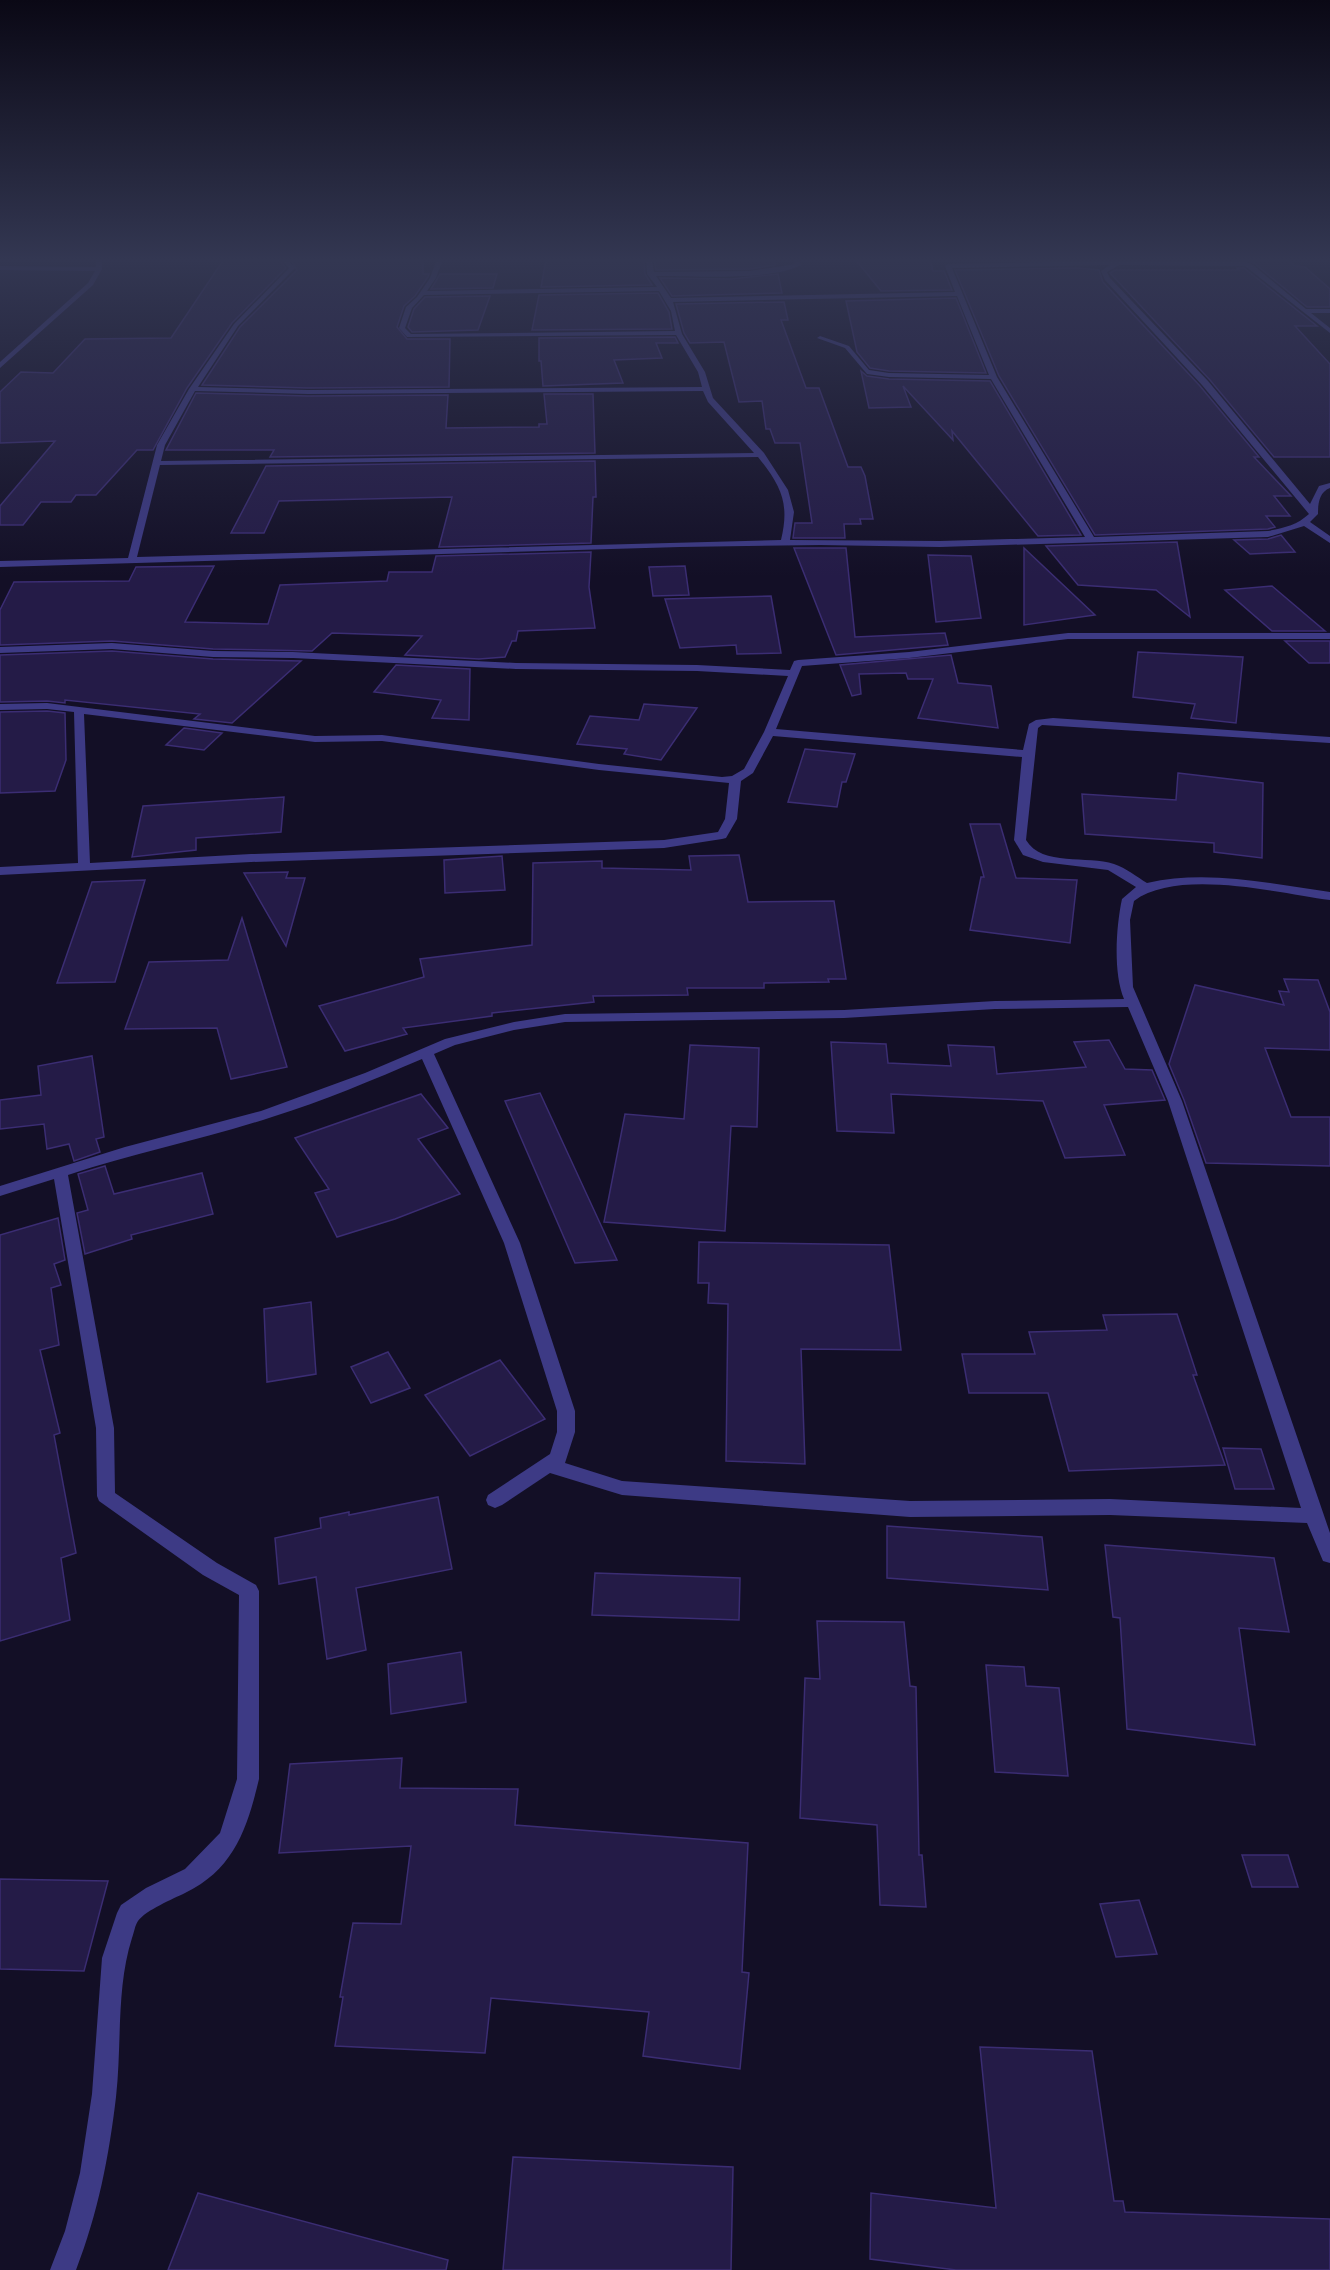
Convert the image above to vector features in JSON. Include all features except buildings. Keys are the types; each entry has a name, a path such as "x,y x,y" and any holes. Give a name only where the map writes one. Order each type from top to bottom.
{"street":[{"path":"132,558 161,445 209,365"},
{"path":"697,365 710,398 761,455 789,502 789,527 784,543"},
{"path":"861,365 867,372 889,375 993,377"},
{"path":"988,365 993,377 1091,539"},
{"path":"1188,365 1314,514"},
{"path":"193,389 308,392 706,389"},
{"path":"157,463 761,455"},
{"path":"1288,483 1299,484"},
{"path":"1311,486 1326,486"},
{"path":"0,564 132,558 784,543 940,544 1268,534 1296,529 1305,523 1314,514 1314,502 1326,486"},
{"path":"1305,523 1330,540"},
{"path":"0,707 47,706 315,739 382,738 599,767 722,780 735,779 749,771 769,732 798,663 909,654 1068,636 1330,636"},
{"path":"0,650 112,646 213,654 293,655 516,666 697,668 794,673"},
{"path":"80,710 84,867"},
{"path":"1145,887 1111,867 1043,858 1027,852 1020,840 1033,726 1040,722 1053,721 1330,740"},
{"path":"769,732 1028,754"},
{"path":"0,871 251,858 664,844 722,835 731,819 735,779"},
{"path":"1330,897 1193,880 1145,887 1128,899 1124,920 1126,987 1175,1101 1313,1516 1330,1555"},
{"path":"0,1191 130,1150 266,1114 370,1076 461,1039 514,1026 565,1018 844,1014 995,1005 1134,1003"},
{"path":"426,1053 512,1243 566,1411 566,1432 558,1458 495,1500"},
{"path":"60,1172 105,1428 106,1496 210,1569 249,1592 248,1779 241,1808 229,1840 193,1877 154,1896 129,1913 114,1958 104,2094 93,2173 78,2230 63,2270"},
{"path":"548,1465 622,1488 910,1509 1110,1507 1313,1516"}]}
